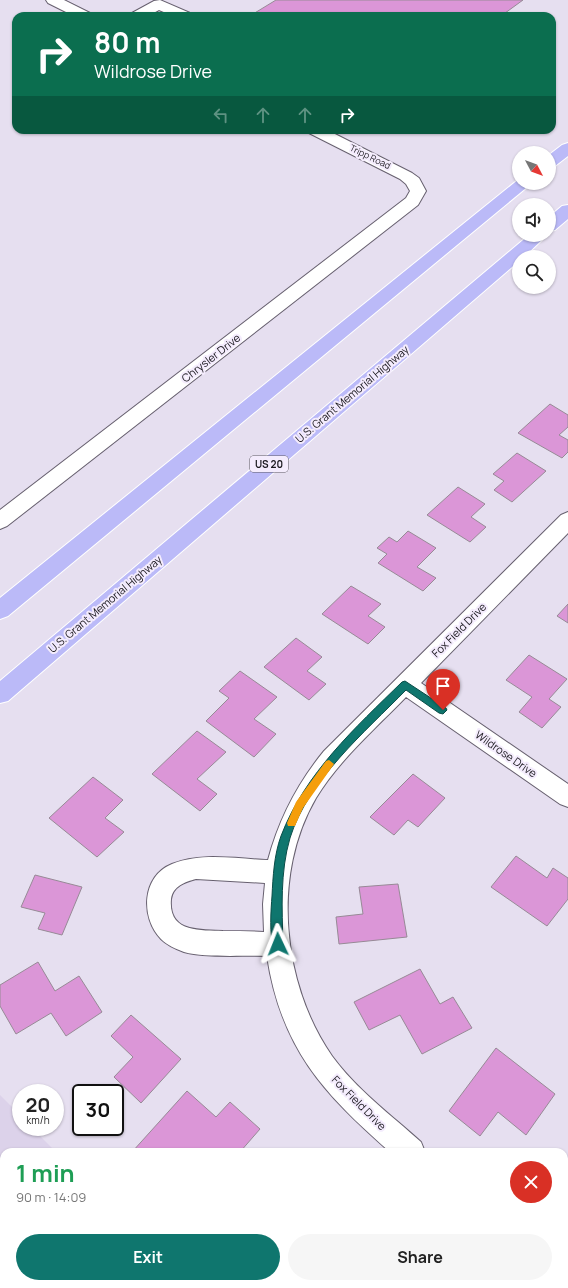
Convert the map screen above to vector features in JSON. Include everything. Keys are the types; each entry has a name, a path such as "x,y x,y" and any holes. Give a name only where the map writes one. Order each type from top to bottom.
{"main road":[{"path":"556,157 568,148"},
{"path":"0,610 515,190"},
{"path":"556,220 568,210"},
{"name":"U.S. Grant Memorial Highway","path":"0,694 531,242"}],"street":[{"path":"52,0 77,12"},
{"path":"144,12 163,2 179,12"},
{"name":"Tripp Road","path":"323,134 406,176 413,181 418,191"},
{"name":"Chrysler Drive","path":"0,520 386,223 412,201 418,191"},
{"name":"Fox Field Drive","path":"407,1148 345,1093 322,1065 290,1004 281,973 278,944 277,908 279,872 285,838 300,805 338,752 568,520"},
{"name":"Wildrose Drive","path":"405,684 568,797"},
{"path":"278,944 191,942 176,936 167,929 159,911 158,900 162,887 171,876 182,870 196,868 279,872"}],"shaded area":[{"path":"0,1095 12,1107 12,1136 40,1136 52,1148 0,1148"}],"building":[{"path":"276,0 523,0 506,12 256,12"},
{"path":"550,404 568,415 568,427 559,435 568,440 568,452 562,458 518,433"},
{"path":"517,453 546,471 512,502 494,490 504,481 493,474"},
{"path":"458,487 485,504 471,517 486,527 470,542 427,515"},
{"path":"408,531 436,548 417,567 436,578 423,591 378,563 387,554 377,548 389,537 397,542"},
{"path":"351,586 381,604 368,616 385,627 368,644 322,614"},
{"path":"568,604 568,623 557,616"},
{"path":"296,638 322,657 307,671 326,684 309,700 264,667"},
{"path":"529,655 567,679 549,699 561,707 542,728 519,712 532,697 506,680"},
{"path":"240,671 277,697 254,719 276,734 254,757 206,721 229,698 219,691"},
{"path":"197,731 226,752 197,779 217,794 200,811 152,774"},
{"path":"413,774 445,798 418,827 408,820 394,835 370,817"},
{"path":"93,777 123,800 105,818 124,832 97,857 49,818"},
{"path":"516,856 547,878 553,868 568,878 568,899 547,926 491,887"},
{"path":"35,875 82,887 62,935 38,929 45,913 21,907"},
{"path":"398,884 407,937 339,944 336,917 363,914 359,887"},
{"path":"38,962 55,991 79,976 102,1012 66,1036 51,1013 16,1034 0,1006 0,985"},
{"path":"420,969 440,1004 453,997 472,1028 422,1054 400,1015 369,1030 354,1002"},
{"path":"131,1015 181,1059 141,1103 124,1087 124,1084 121,1084 114,1077 133,1057 111,1036"},
{"path":"496,1048 555,1094 526,1135 498,1112 480,1136 449,1111"},
{"path":"187,1091 216,1117 230,1102 260,1129 243,1148 136,1148"}],"slow traffic":[{"path":"292,823 300,805 329,764"}],"route":[{"path":"278,944 277,908 279,872 285,838 300,805 320,775 338,752 405,684 443,710"}]}
